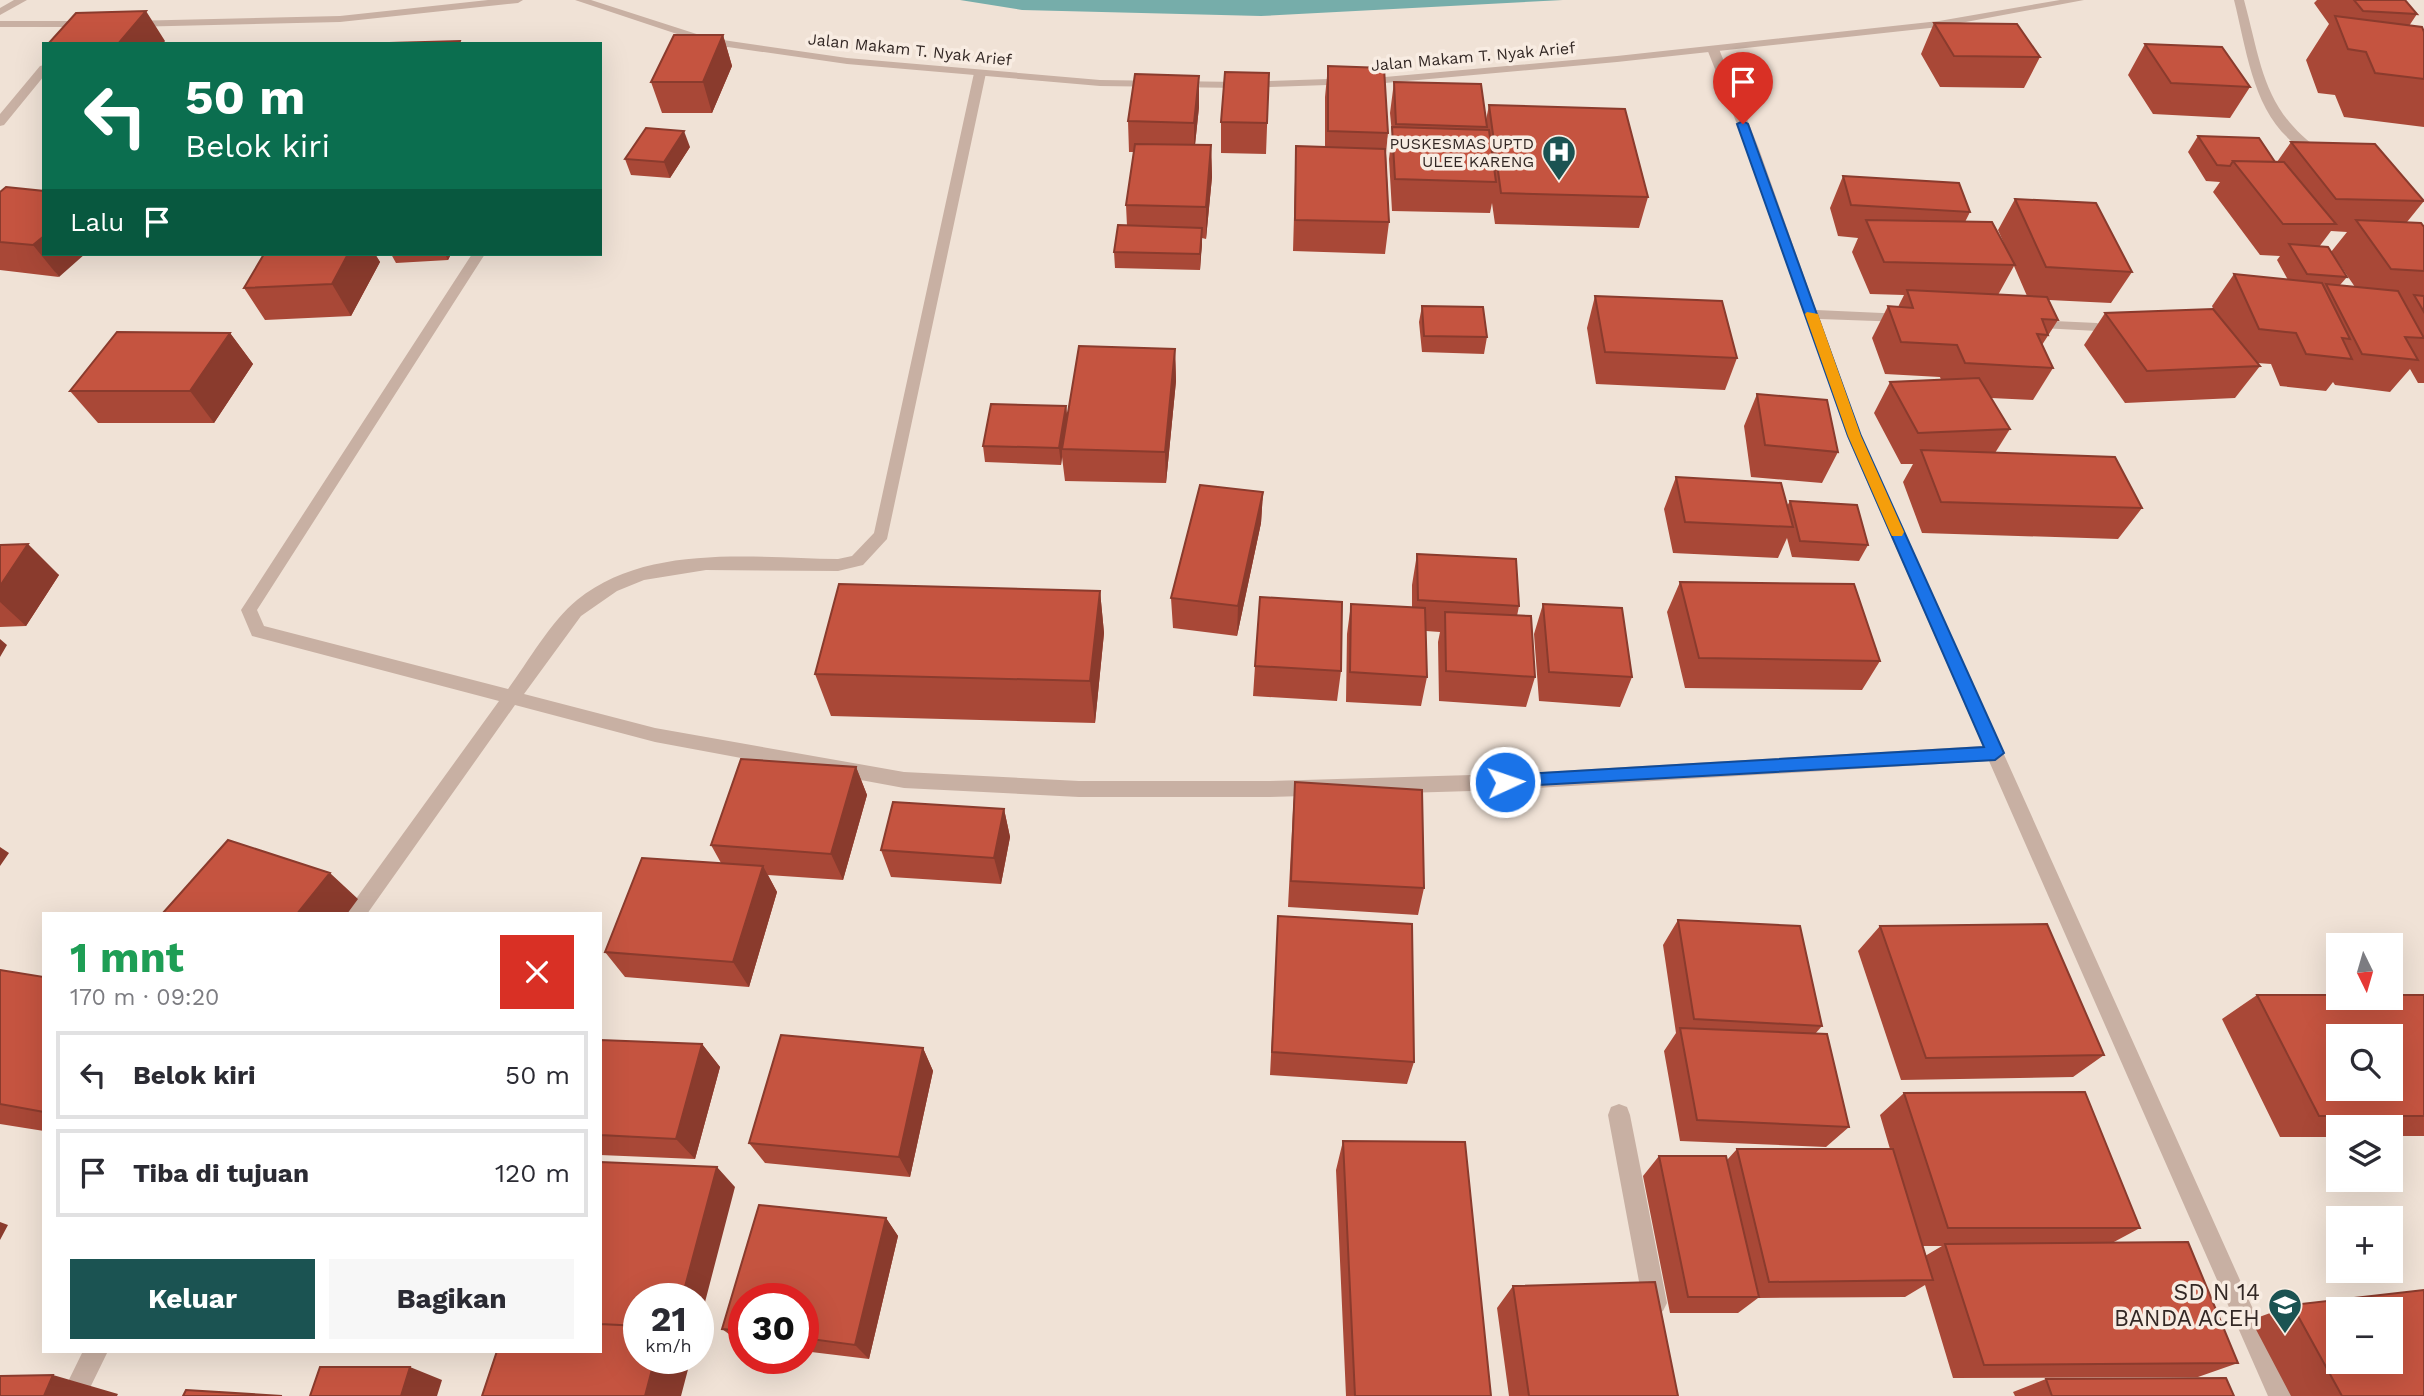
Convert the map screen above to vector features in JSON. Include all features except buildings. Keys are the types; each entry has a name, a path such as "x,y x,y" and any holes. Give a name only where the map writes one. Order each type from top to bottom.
{"street":[{"path":"0,12 22,0"},
{"path":"122,24 340,19 518,0"},
{"name":"Jalan Makam T. Nyak Arief","path":"580,0 707,41 847,61 1100,83 1253,85 1385,80 1713,49 1939,24 2079,0"},
{"path":"2239,0 2260,83 2276,119 2289,134 2333,163"},
{"path":"0,24 95,24"},
{"path":"73,34 82,24"},
{"path":"1713,49 1854,436 2280,1396"},
{"path":"0,122 42,70"},
{"path":"356,912 553,640 583,604 620,582 644,572 688,566 838,565 857,561 881,535 980,73"},
{"path":"477,256 249,610 258,631 656,735 904,780 1079,789 1270,789 1505,782 1995,753"},
{"path":"1811,314 1920,319"},
{"path":"2015,324 2097,327"},
{"path":"1619,1115 1660,1329"},
{"path":"72,1396 95,1353"}],"water":[{"path":"960,0 1563,0 1261,16 1022,10"}],"slow traffic":[{"path":"1812,314 1854,436 1897,532"}],"place":[{"name":"PUSKESMAS UPTD ULEE KARENG","path":"1559,182"},
{"name":"SD N 14 BANDA ACEH","path":"2285,1335"}],"route":[{"path":"1505,782 1995,753 1854,436 1743,124"}]}
